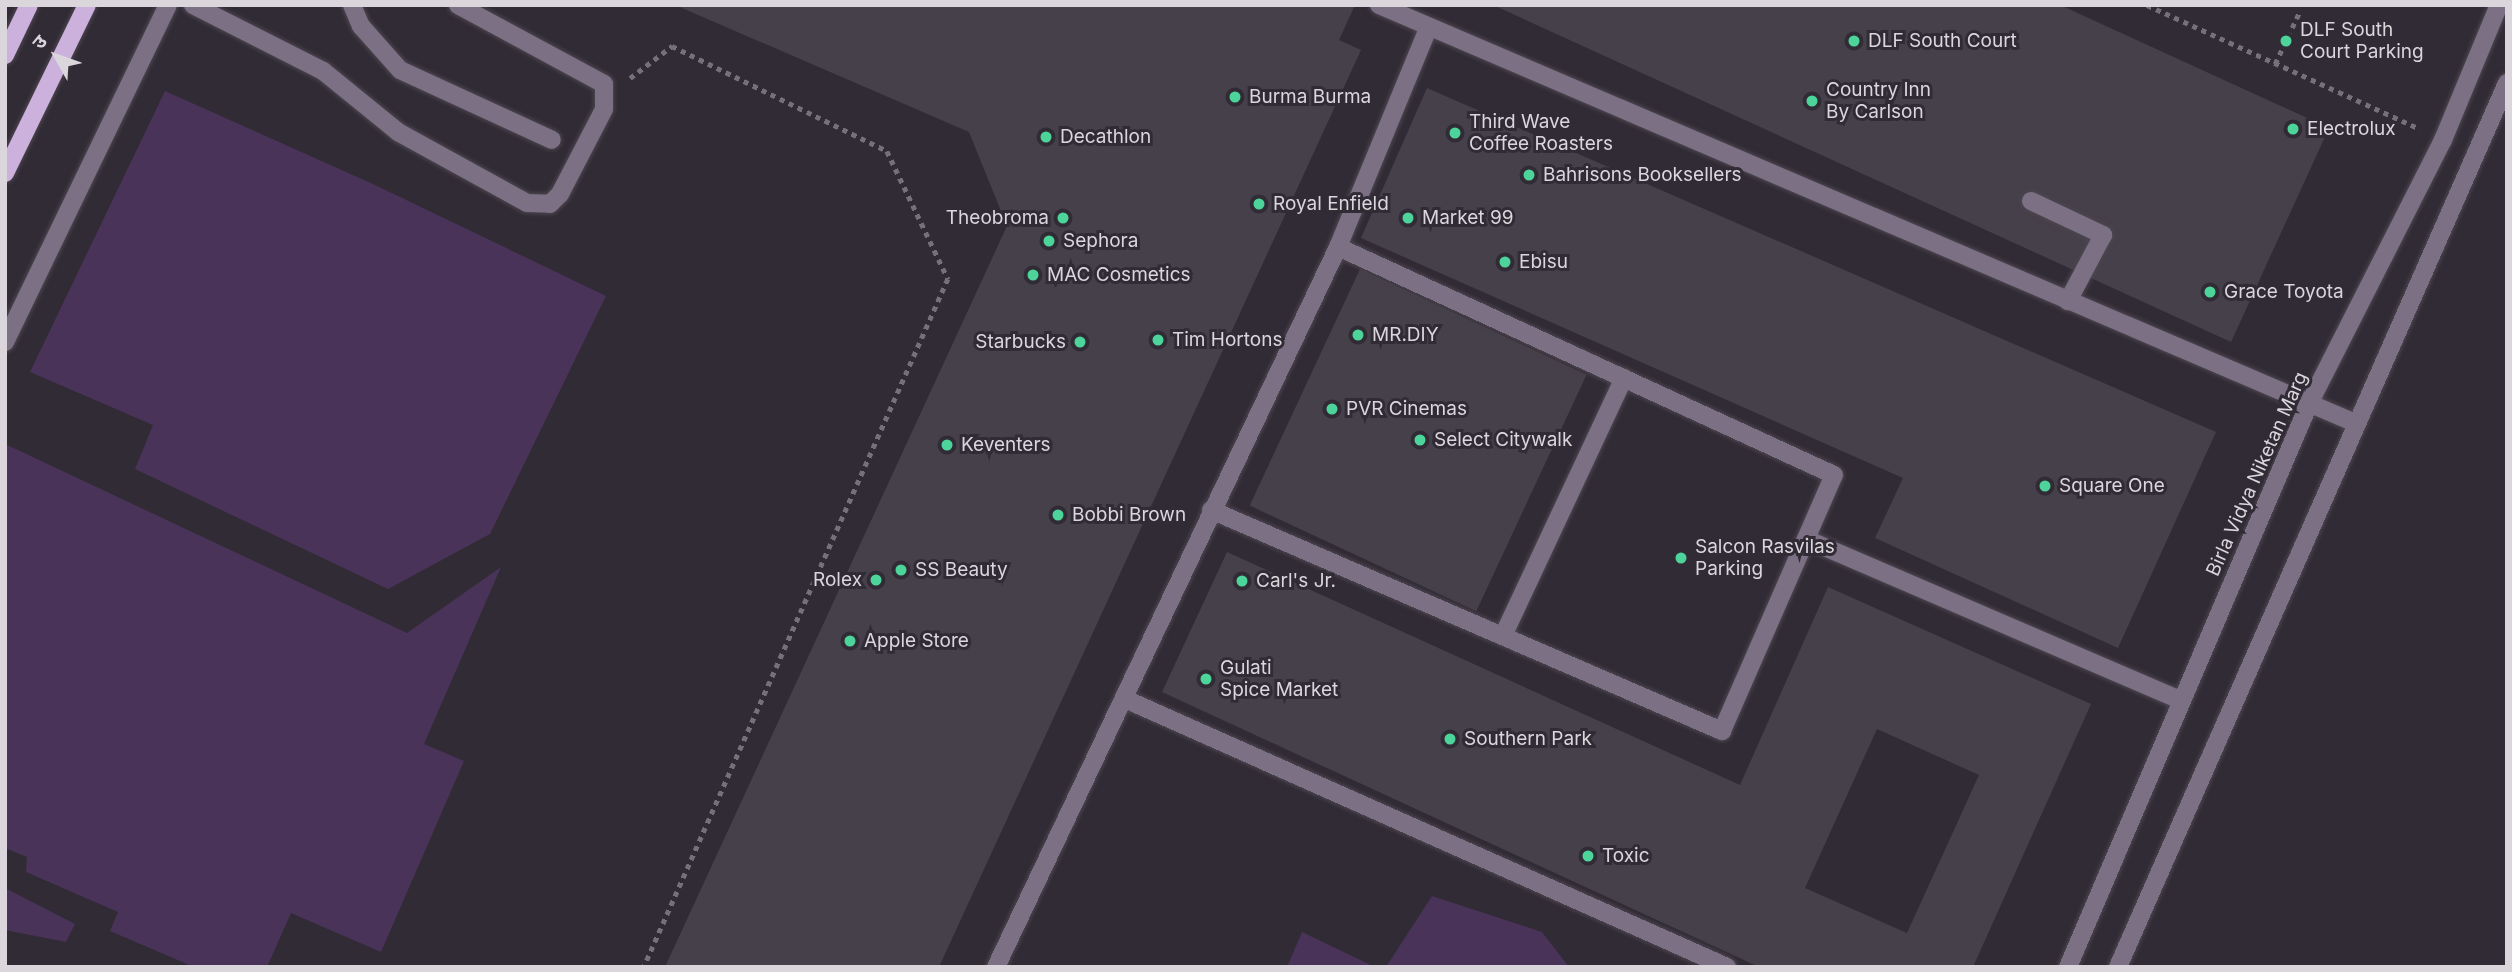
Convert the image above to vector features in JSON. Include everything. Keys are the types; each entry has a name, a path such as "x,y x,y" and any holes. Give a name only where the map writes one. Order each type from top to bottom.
{"main road":[{"path":"5,55 29,5"},
{"path":"5,173 87,5"}],"street":[{"path":"5,342 168,5"},
{"path":"193,5 323,71 398,132 540,205 550,204 560,194 607,95 599,78 458,5"},
{"path":"352,5 361,26 400,70 552,140"},
{"path":"1380,5 1429,29 2355,423"},
{"name":"Birla Vidya Niketan Marg","path":"2068,967 2309,404 2443,140 2499,5"},
{"path":"996,967 1338,247 1429,29"},
{"path":"2118,967 2355,423 2507,83"},
{"path":"2031,201 2103,235 2068,301"},
{"path":"1211,510 1723,731 1834,475 1338,247"},
{"path":"1503,636 1624,378"},
{"path":"1806,539 2182,701"},
{"path":"1125,699 1727,967"}],"path":[{"path":"2147,5 2443,140"},
{"path":"2275,64 2299,13"},
{"path":"607,95 672,46 887,151 948,279 644,967"}],"shaded area":[{"path":"165,91 375,185 606,296 490,534 388,589 135,469 153,425 30,372"},
{"path":"5,444 407,633 501,567 424,744 464,761 381,952 291,913 267,967 194,967 110,931 118,912 26,872 27,857 5,848"},
{"path":"5,888 75,924 66,942 5,930"},
{"path":"1432,896 1542,932 1569,967 1386,967"},
{"path":"1302,932 1375,967 1287,967"}],"building":[{"path":"675,5 1355,5 1339,40 1361,50 939,967 665,967 1007,226 969,132"},
{"path":"1493,5 2060,5 2329,128 2231,342"},
{"path":"1427,88 2216,432 2118,648 1875,538 1903,478 1361,238"},
{"path":"1360,269 1587,375 1476,611 1250,506"},
{"path":"1227,552 1740,785 1828,587 2091,704 1973,967 1759,967 1162,692","holes":["1877,729 1979,775 1907,933 1805,888"]}],"place":[{"name":"DLF South Court","path":"1854,41"},
{"name":"DLF South Court Parking","path":"2286,41"},
{"name":"Burma Burma","path":"1235,97"},
{"name":"Country Inn By Carlson","path":"1812,101"},
{"name":"Electrolux","path":"2293,129"},
{"name":"Third Wave Coffee Roasters","path":"1455,133"},
{"name":"Decathlon","path":"1046,137"},
{"name":"Bahrisons Booksellers","path":"1529,175"},
{"name":"Royal Enfield","path":"1259,204"},
{"name":"Theobroma","path":"1063,218"},
{"name":"Market 99","path":"1408,218"},
{"name":"Sephora","path":"1049,241"},
{"name":"Ebisu","path":"1505,262"},
{"name":"MAC Cosmetics","path":"1033,275"},
{"name":"Grace Toyota","path":"2210,292"},
{"name":"MR.DIY","path":"1358,335"},
{"name":"Tim Hortons","path":"1158,340"},
{"name":"Starbucks","path":"1080,342"},
{"name":"PVR Cinemas","path":"1332,409"},
{"name":"Select Citywalk","path":"1420,440"},
{"name":"Keventers","path":"947,445"},
{"name":"Square One","path":"2045,486"},
{"name":"Bobbi Brown","path":"1058,515"},
{"name":"Salcon Rasvilas Parking","path":"1681,558"},
{"name":"SS Beauty","path":"901,570"},
{"name":"Rolex","path":"876,580"},
{"name":"Carl's Jr.","path":"1242,581"},
{"name":"Apple Store","path":"850,641"},
{"name":"Gulati Spice Market","path":"1206,679"},
{"name":"Southern Park","path":"1450,739"},
{"name":"Toxic","path":"1588,856"}]}
